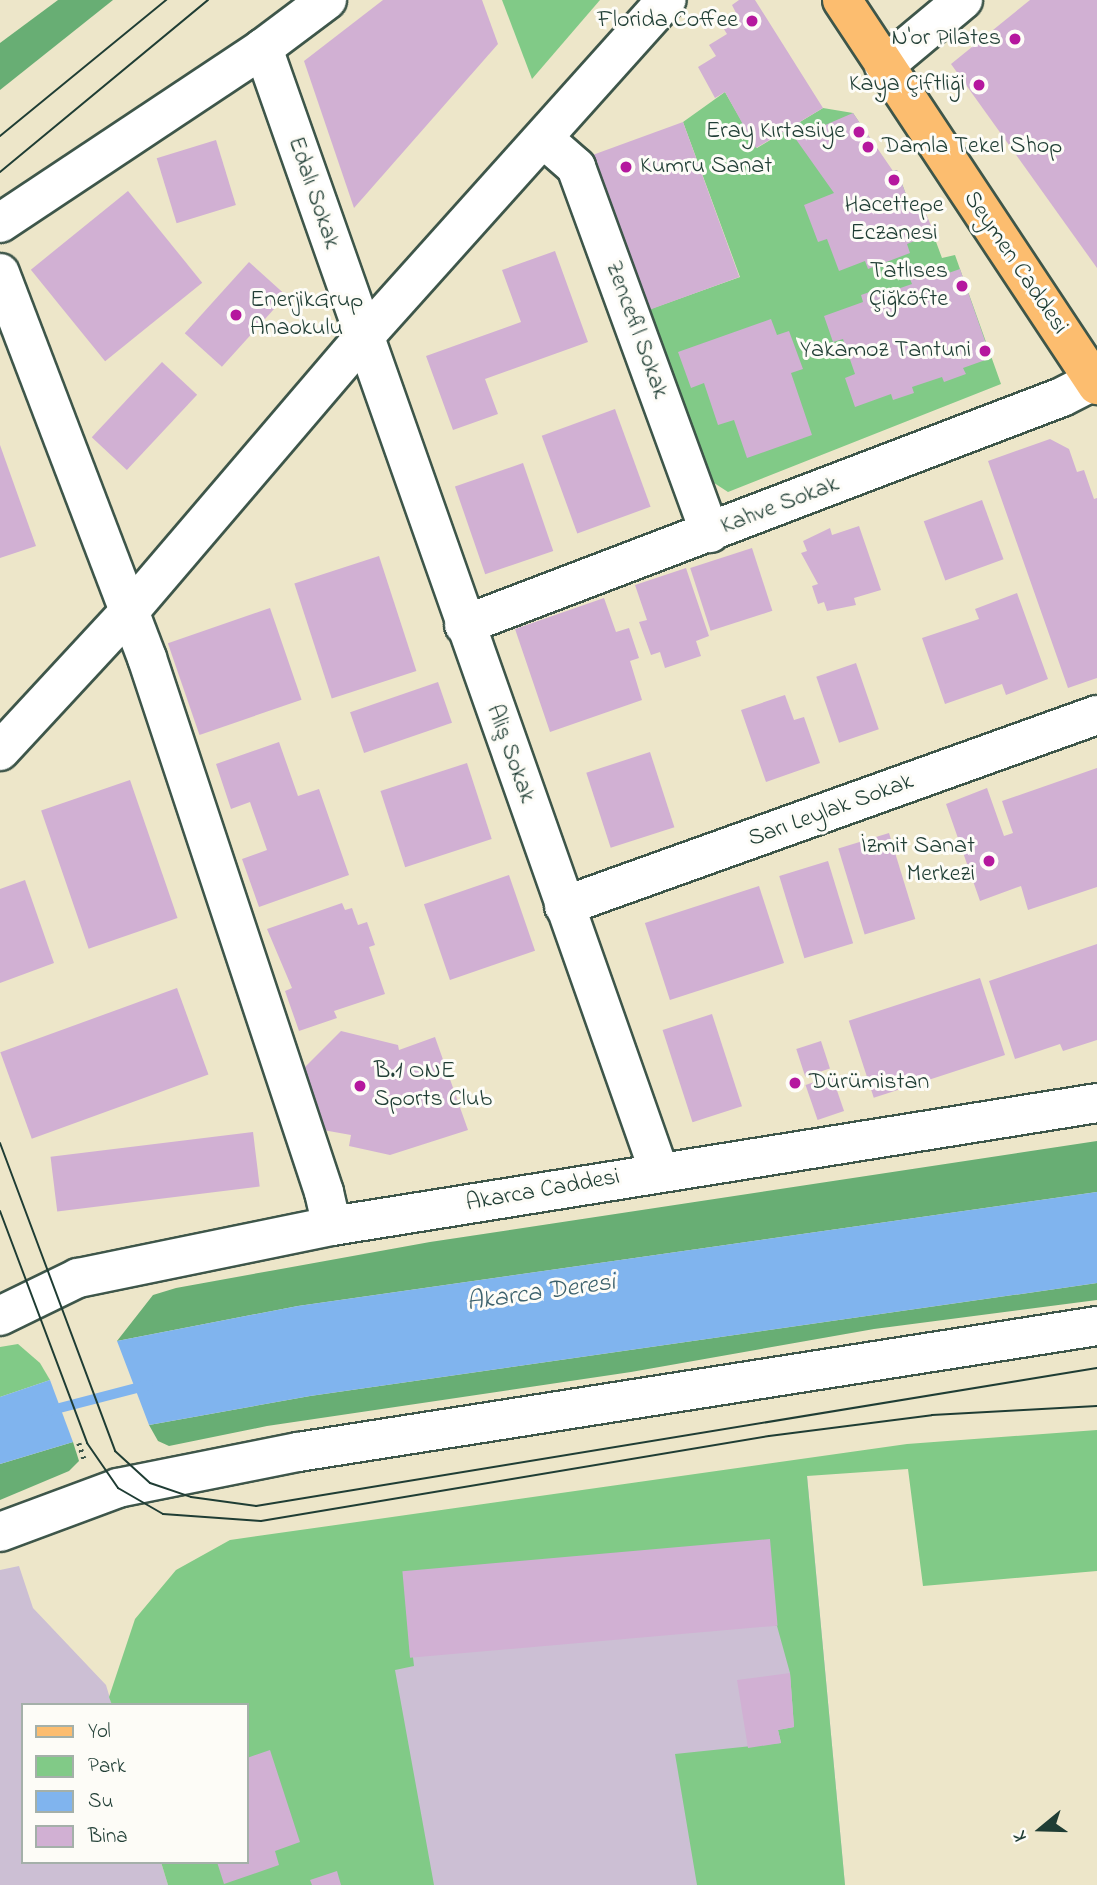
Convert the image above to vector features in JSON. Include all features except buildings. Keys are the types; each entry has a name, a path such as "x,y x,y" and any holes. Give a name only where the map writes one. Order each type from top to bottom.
{"main road":[{"name":"Seymen Caddesi","path":"842,0 1096,382"}],"street":[{"path":"0,223 263,48 327,0"},
{"path":"0,751 128,613 364,337 666,0"},
{"path":"884,66 963,0"},
{"name":"Edalı Sokak","path":"263,48 364,337"},
{"name":"Zencefil Sokak","path":"544,139 576,167 710,533"},
{"path":"0,273 128,613 312,1153 332,1226"},
{"name":"Aliş Sokak","path":"364,337 659,1171"},
{"name":"Kahve Sokak","path":"464,625 710,533 1096,382"},
{"name":"Sarı Leylak Sokak","path":"565,906 1097,715"},
{"name":"Akarca Caddesi","path":"0,1316 78,1278 332,1226 659,1171 1097,1103"},
{"path":"0,1532 109,1491 312,1450 1097,1326"}],"shaded area":[{"path":"807,1475 845,1885 191,1885 248,1864 248,1703 154,1703"},
{"path":"19,1566 33,1608 106,1685 111,1703 21,1703 21,1864 162,1864 168,1885 0,1885 0,1570"}],"green space":[{"path":"58,0 113,0 0,90 0,43"},
{"path":"502,0 600,0 532,79"},
{"path":"725,92 757,148 823,108 853,113 892,171 897,170 911,208 922,204 942,258 955,255 1001,384 728,492 708,479 642,312 740,277 683,122"},
{"path":"1097,1141 1097,1192 298,1306 117,1341 153,1295 176,1288 430,1242"},
{"path":"1097,1283 1097,1300 874,1329 631,1372 267,1426 169,1446 158,1441 149,1425 310,1396"},
{"path":"18,1344 40,1363 50,1380 0,1397 0,1347"},
{"path":"1097,1430 1097,1571 923,1586 908,1469 807,1476 845,1885 697,1885 675,1754 781,1743 778,1730 794,1727 790,1673 777,1626 404,1578 414,1666 395,1670 434,1885 168,1885 162,1864 248,1864 248,1703 111,1703 109,1697 135,1619 176,1570 230,1540 907,1444"},
{"path":"73,1442 79,1461 69,1471 0,1500 0,1464"}],"water":[{"path":"1097,1192 1097,1283 310,1396 149,1425 117,1341 298,1306"},
{"path":"50,1380 73,1442 0,1464 0,1397"}],"waterway":[{"name":"Akarca Deresi","path":"48,1411 148,1385"}],"tram line":[{"path":"0,136 166,0"},
{"path":"0,172 208,0"},
{"path":"0,1143 115,1451 150,1483 191,1497 256,1506 1097,1368"},
{"path":"0,1211 87,1443 118,1488 163,1514 261,1521 769,1436 932,1415 1097,1406"}],"place":[{"name":"Florida Coffee","path":"752,21"},
{"name":"N'or Pilates","path":"1015,39"},
{"name":"Kaya Çiftliği","path":"979,85"},
{"name":"Eray Kırtasiye","path":"859,132"},
{"name":"Damla Tekel Shop","path":"868,147"},
{"name":"Kumru Sanat","path":"626,167"},
{"name":"Hacettepe Eczanesi","path":"894,180"},
{"name":"Tatlıses Çiğköfte","path":"962,286"},
{"name":"EnerjikGrup Anaokulu","path":"236,315"},
{"name":"Yakamoz Tantuni","path":"985,351"},
{"name":"İzmit Sanat Merkezi","path":"989,861"},
{"name":"Dürümistan","path":"795,1083"},
{"name":"B.1 ONE Sports Club","path":"360,1086"}]}
